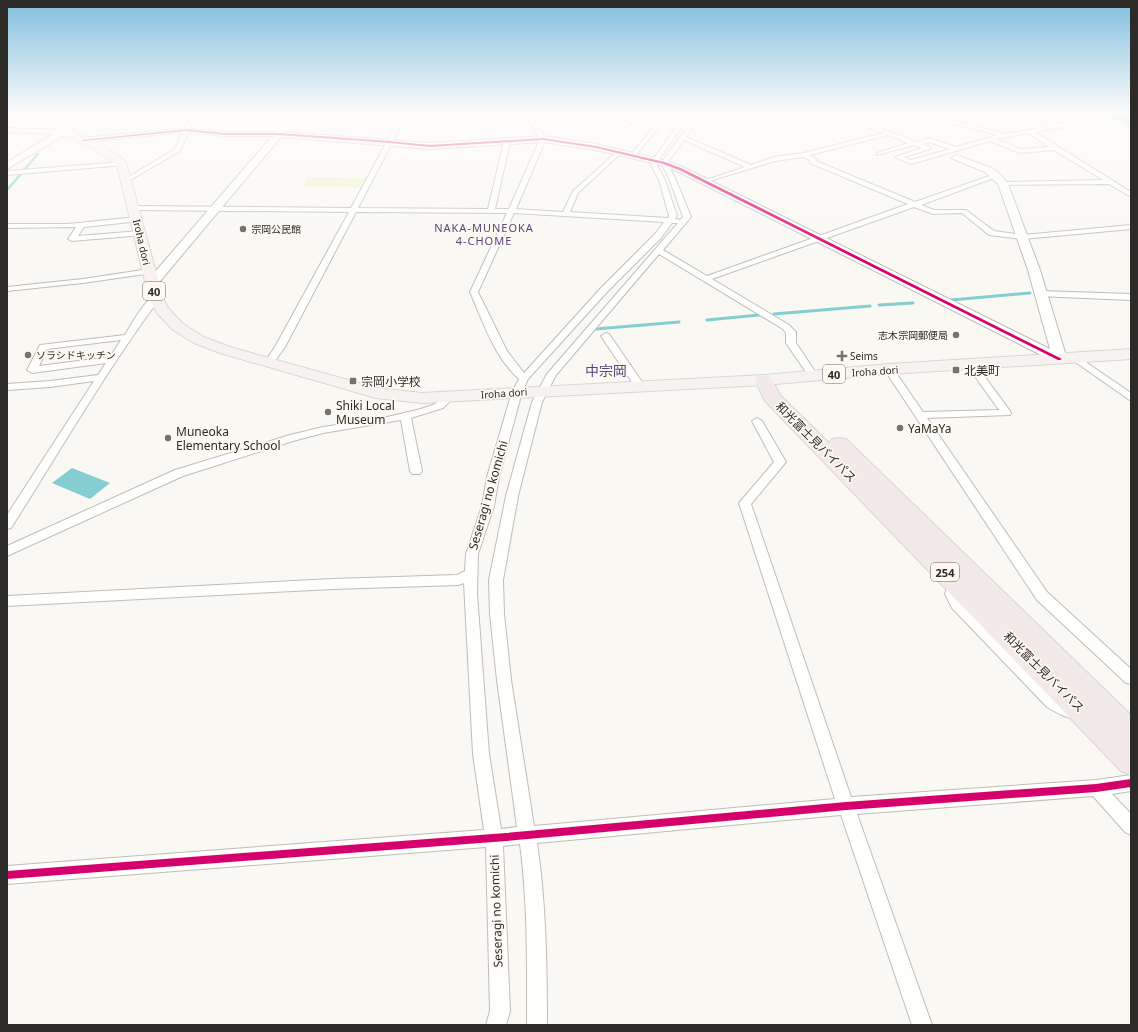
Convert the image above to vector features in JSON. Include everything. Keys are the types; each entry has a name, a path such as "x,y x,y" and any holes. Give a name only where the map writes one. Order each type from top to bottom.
{"highway":[{"name":"和光富士見バイパス","path":"764,380 772,397 1131,761"},
{"name":"和光富士見バイパス","path":"764,380 789,394 1131,734"}],"main road":[{"path":"118,160 122,164"},
{"name":"Iroha dori","path":"122,164 136,214 156,298 169,319 199,340 225,350 376,393 422,398 448,398 529,389 764,380 889,369 1131,354"}],"street":[{"path":"7,166 17,160"},
{"path":"127,180 162,160"},
{"path":"7,289 83,281 151,277 216,209 257,160"},
{"path":"269,363 280,347 380,160"},
{"path":"491,210 503,160"},
{"path":"529,389 508,360 474,292 488,266 510,211 533,160"},
{"path":"566,214 575,192 610,160"},
{"path":"651,160 659,162 705,182 817,238 1067,358 1131,398"},
{"path":"737,160 751,166"},
{"path":"705,182 770,160"},
{"path":"814,160 812,162 933,212 964,211 988,231 1024,237 1131,227"},
{"path":"906,160 910,162 916,160"},
{"path":"970,160 997,175 1003,184 1024,237 1041,294 1067,358"},
{"path":"1075,160 1131,196"},
{"path":"659,162 654,165 662,180 673,216 679,219"},
{"path":"659,162 672,178 679,219"},
{"path":"7,173 122,164"},
{"path":"706,278 997,175"},
{"path":"1003,184 1110,182"},
{"path":"7,226 82,224 136,214 216,209 491,210 679,219"},
{"name":"Seseragi no komichi","path":"529,389 561,363 659,251 679,219"},
{"name":"Seseragi no komichi","path":"496,1025 500,1011 500,837 481,754 470,594 472,554 488,506 493,477 529,389 616,278 658,236 679,219"},
{"path":"82,224 72,239 140,233"},
{"path":"659,251 706,278 791,332 791,343 813,376"},
{"path":"1041,294 1131,297"},
{"path":"7,524 101,377 146,309 156,298"},
{"path":"606,336 639,385"},
{"path":"113,359 32,370 43,347 128,337"},
{"path":"921,415 1006,413 971,364"},
{"path":"889,369 1042,596 1131,678"},
{"path":"7,387 50,384 101,377"},
{"name":"Seseragi no komichi","path":"529,389 537,402 512,496 496,580 497,614 504,680 534,882 536,918 537,1025"},
{"path":"7,551 87,513 179,473 316,431 405,416 439,406 448,398"},
{"path":"405,416 416,471"},
{"path":"757,421 780,462 745,503 846,806 922,1025"},
{"path":"7,601 334,584 458,580 471,574"},
{"path":"7,875 526,835 846,806 1096,788 1131,783"},
{"path":"1096,788 1131,826"}],"green space":[{"path":"308,177 367,178 361,187 302,187"}],"water":[{"path":"72,468 110,483 90,499 52,483"}],"waterway":[{"path":"7,190 33,160"},
{"path":"951,300 1030,293"},
{"path":"879,305 913,303"},
{"path":"774,314 870,306"},
{"path":"707,320 759,315"},
{"path":"596,329 679,322"}],"cycle path":[{"path":"652,160 680,169 1060,359"},
{"path":"7,875 506,837 846,806 1096,788 1131,783"}],"place":[{"name":"宗岡公民館","path":"243,229"},
{"name":"志木宗岡郵便局","path":"956,335"},
{"name":"ソラシドキッチン","path":"28,355"},
{"name":"Seims","path":"842,356"},
{"name":"北美町","path":"956,370"},
{"name":"宗岡小学校","path":"353,381"},
{"name":"Shiki Local Museum","path":"328,412"},
{"name":"YaMaYa","path":"900,428"},
{"name":"Muneoka Elementary School","path":"168,438"}],"district":[{"name":"NAKA-MUNEOKA 4-CHOME","path":"484,233"},
{"name":"中宗岡","path":"606,370"}]}
